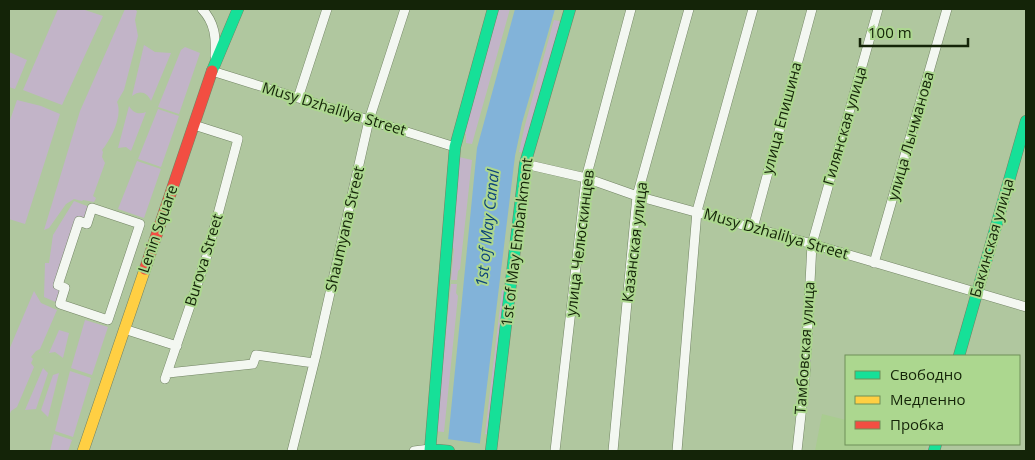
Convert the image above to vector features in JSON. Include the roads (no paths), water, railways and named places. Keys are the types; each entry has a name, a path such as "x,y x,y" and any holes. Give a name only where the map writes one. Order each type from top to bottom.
{"main road":[{"name":"Lenin Square","path":"82,451 214,66 238,9"},
{"path":"437,450 456,147 493,9"},
{"name":"1st of May Embankment","path":"491,451 525,164 570,9"},
{"name":"Бакинская улица","path":"960,355 976,293 1026,121"}],"street":[{"path":"202,9 214,28 216,42 214,66"},
{"path":"298,98 327,9"},
{"name":"Shaumyana Street","path":"292,451 369,120 405,9"},
{"name":"улица Челюскинцев","path":"555,451 586,178 631,9"},
{"name":"Казанская улица","path":"613,451 637,196 690,9"},
{"path":"677,451 697,212 753,9"},
{"name":"улица Епишина","path":"752,228 812,9"},
{"name":"Гилянская улица","path":"812,244 878,9"},
{"name":"улица Лычманова","path":"874,263 947,9"},
{"name":"Musy Dzhalilya Street","path":"214,66 298,98 456,147"},
{"name":"Burova Street","path":"194,126 238,139 206,259 167,376 252,364 256,355 314,363"},
{"name":"Musy Dzhalilya Street","path":"525,164 586,178 637,196 812,244 1026,307"},
{"name":"Lenin Square","path":"92,208 140,224 108,320 60,304 65,288 58,286 79,221 87,224 92,208"},
{"name":"Тамбовская улица","path":"797,451 804,378 812,244"},
{"path":"124,329 177,346"},
{"path":"414,451 437,450"}],"water":[{"name":"1st of May Canal","path":"515,9 555,9 522,123 515,156 479,451 447,451 477,148"}]}
